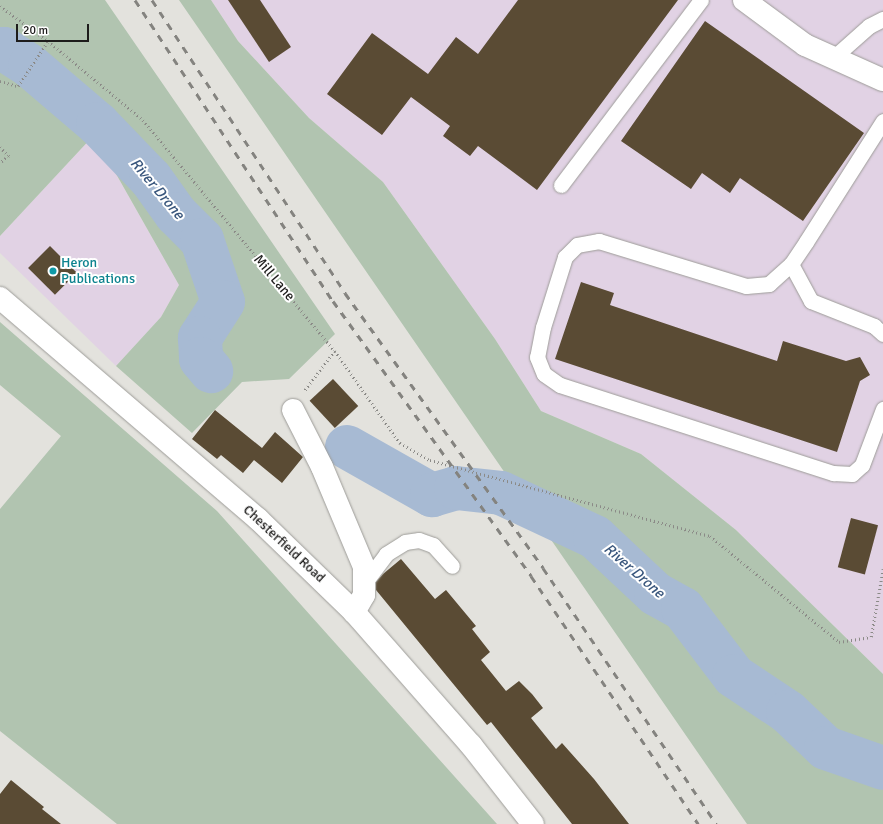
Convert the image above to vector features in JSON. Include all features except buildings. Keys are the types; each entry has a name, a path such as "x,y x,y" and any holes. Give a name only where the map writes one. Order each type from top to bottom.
{"main road":[{"path":"744,0 805,45 883,80"},
{"name":"Chesterfield Road","path":"0,298 258,518 354,612 471,745 533,824"},
{"path":"292,410 322,467 364,567 366,581 364,595 354,612"}],"lane":[{"path":"561,185 701,0"},
{"path":"833,58 868,26 883,19"},
{"path":"883,121 791,264 769,284 746,286 599,241 577,245 565,257 543,327 537,357 544,374 560,385 833,473 852,474 862,465 883,409"},
{"path":"791,264 811,300 874,326 883,334"},
{"path":"366,581 386,554 404,542 419,540 434,545 452,566"}],"path":[{"name":"Mill Lane","path":"0,6 48,41 143,120 335,351 400,443 430,460 710,536 839,642 871,637 883,569"},
{"path":"0,81 18,86 48,41"},
{"path":"0,147 9,156 0,163"},
{"path":"292,410 335,351"}],"shaded area":[{"path":"211,0 883,0 883,674 736,530 641,454 541,411 495,339 383,182 309,118 238,41"},
{"path":"94,135 179,285 161,317 116,366 0,253 0,236"}],"green space":[{"path":"0,0 105,0 335,334 289,379 242,382 192,433 116,366 161,317 179,285 94,135 0,236"},
{"path":"179,0 211,0 238,41 309,118 383,182 495,339 541,411 641,454 736,530 883,674 883,824 747,824"},
{"path":"0,322 217,511 497,824 117,824 0,731 0,509 61,436 0,385"}],"waterway":[{"name":"River Drone","path":"0,49 4,49 30,66 98,124 151,179 176,214 202,240 223,302 200,338 201,359 211,371"},
{"name":"River Drone","path":"347,447 432,495 456,488 501,493 595,537 656,594 683,609 734,676 788,712 826,748 883,768"}],"railway":[{"path":"135,0 333,301 531,576 698,824"},
{"path":"152,0 345,293 543,568 716,824"}],"place":[{"name":"Heron Publications","path":"53,271"}]}
